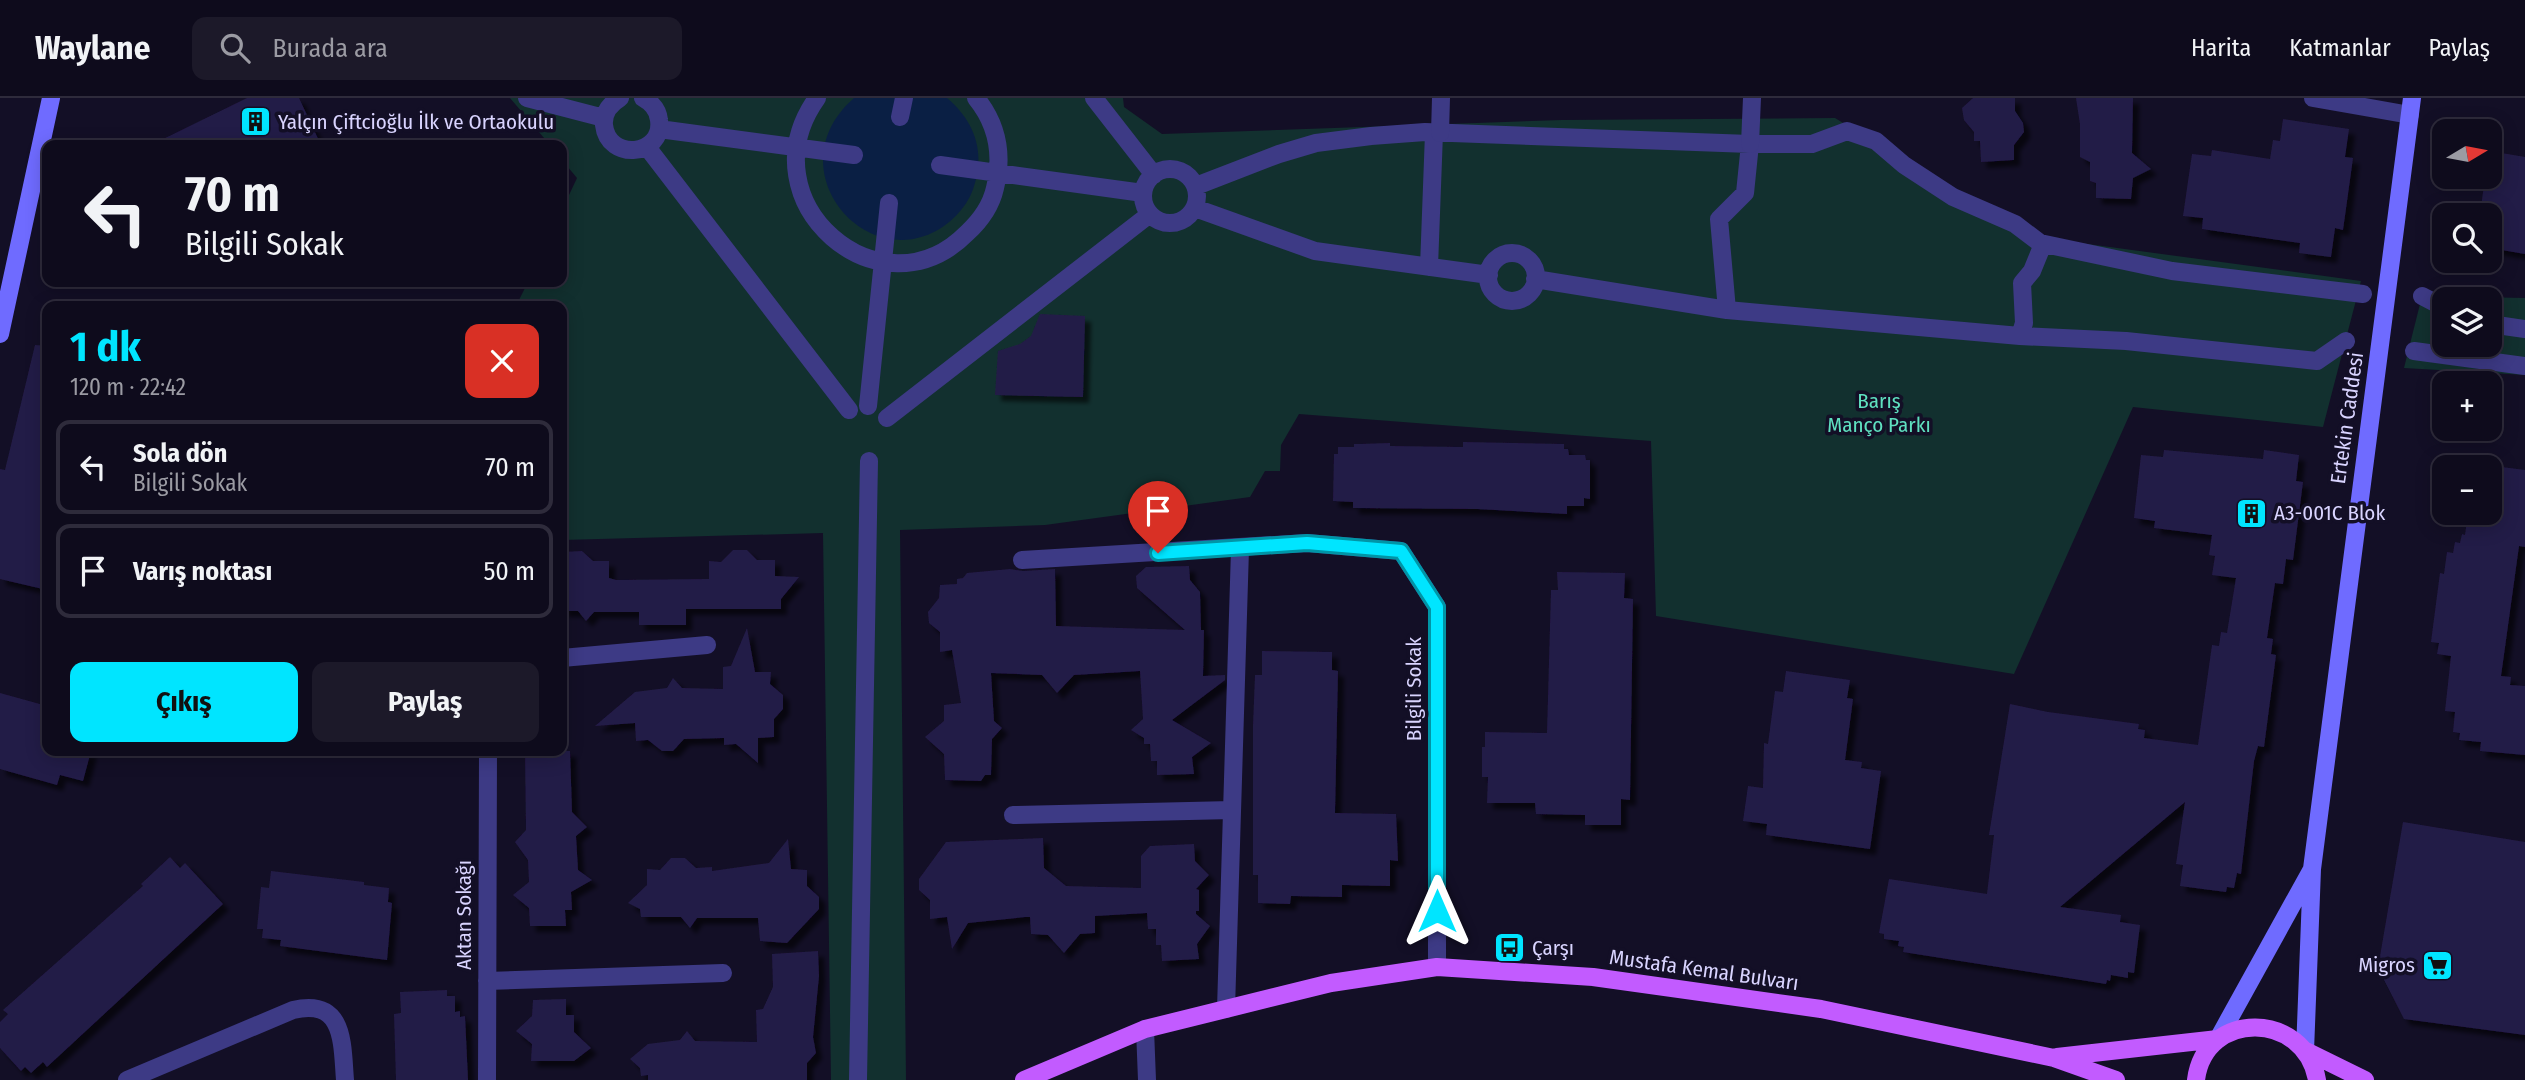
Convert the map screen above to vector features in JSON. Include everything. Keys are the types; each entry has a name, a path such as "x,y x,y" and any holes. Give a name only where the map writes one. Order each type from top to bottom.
{"main road":[{"path":"0,334 51,98"},
{"name":"Ertekin Caddesi","path":"2305,1051 2312,869 2411,106"},
{"path":"2196,1080 2205,1053 2218,1039 2312,869"},
{"name":"Mustafa Kemal Bulvarı","path":"1024,1080 1145,1029 1331,982 1437,967 1593,977 1821,1009 2054,1058"},
{"path":"2054,1058 2218,1039 2235,1030 2255,1026 2274,1029 2291,1037 2305,1051 2315,1067 2318,1080"},
{"path":"2305,1051 2365,1080"},
{"path":"2054,1058 2116,1080"}],"street":[{"path":"527,98 604,118"},
{"path":"620,98 613,103 604,118 607,136 620,149 638,151 653,141 659,128 654,101"},
{"path":"817,98 807,112 796,148 800,191 812,216 830,236 852,252 882,261 906,262 934,256 959,242 979,222 993,196 999,172 998,140 988,112 976,98"},
{"path":"900,117 904,98"},
{"path":"1094,98 1154,174"},
{"path":"1429,267 1441,98"},
{"path":"1727,310 1719,219 1745,193 1752,98"},
{"path":"2313,98 2411,106"},
{"path":"659,128 854,155"},
{"path":"1196,186 1279,154 1317,143 1371,136 1437,133 1812,144 1847,131 1877,141 1904,165 1953,197 2015,224 2043,244 2172,271 2363,294"},
{"path":"647,147 849,411"},
{"path":"940,165 1143,194"},
{"path":"1166,169 1184,172 1196,186 1195,208 1186,219 1178,223 1160,222 1150,214 1143,202 1146,183 1154,174 1166,169"},
{"path":"868,406 889,203"},
{"path":"1195,208 1315,251 1489,275"},
{"path":"887,418 1150,214"},
{"path":"2020,336 2024,323 2022,284 2032,271 2043,244"},
{"path":"1513,254 1527,259 1535,271 1535,279 1530,293 1523,298 1508,301 1494,294 1489,275 1491,266 1498,258 1513,254"},
{"path":"1535,279 1727,310 2020,336 2126,341 2318,361 2346,341"},
{"path":"2422,296 2432,301"},
{"path":"2502,326 2525,329"},
{"path":"2414,351 2525,366"},
{"path":"858,1080 869,461"},
{"name":"Bilgili Sokak","path":"1022,560 1307,543 1401,551 1437,607 1437,967"},
{"path":"1226,1009 1240,549"},
{"path":"567,658 707,645"},
{"name":"Aktan Sokağı","path":"487,1080 488,756"},
{"path":"1013,815 1232,810"},
{"path":"487,981 723,974"},
{"path":"127,1080 304,1007 316,1008 326,1013 341,1031 345,1080"},
{"path":"1145,1029 1147,1080"}],"green space":[{"name":"Barış Manço Parkı","path":"510,98 1123,98 1124,107 1162,134 1562,120 1835,118 2029,236 2361,281 2323,427 2133,407 2014,674 1656,616 1651,441 1299,414 1281,445 1280,471 1265,471 1250,497 1045,525 900,530 906,1080 831,1080 823,533 567,540 567,301 518,301 526,287 567,287 567,199 577,178 567,166 567,140 546,140"},
{"path":"2422,296 2432,296 2432,357 2502,357 2502,298 2525,298 2525,375 2502,374 2502,371 2404,368"}],"water":[{"path":"854,98 947,98 968,122 978,152 977,173 966,203 944,226 915,239 886,238 861,228 840,208 827,184 823,155 831,126"}],"building":[{"name":"Yalçın Çiftcioğlu İlk ve Ortaokulu","path":"247,98 299,98 319,140 161,140"},
{"path":"1973,98 2015,98 2015,111 2023,123 2024,132 2014,145 2014,160 1981,162 1980,141 1974,141 1974,132 1964,120 1962,108"},
{"path":"2076,98 2133,98 2132,153 2151,169 2133,178 2131,199 2096,198 2096,183 2090,181 2090,162 2080,157 2080,124"},
{"path":"2283,119 2349,129 2345,157 2353,158 2343,230 2335,228 2331,257 2299,253 2300,243 2202,229 2203,218 2183,216 2192,154 2211,156 2212,150 2270,159 2273,140 2280,141"},
{"path":"2502,153 2525,157 2525,254 2502,250 2502,203 2482,203 2483,189 2502,189"},
{"path":"1040,314 1085,316 1083,397 995,395 998,351 1020,344 1031,336"},
{"path":"35,345 42,346 42,589 0,579 0,469 5,470"},
{"path":"1463,442 1564,444 1569,455 1585,455 1586,460 1590,460 1590,499 1584,498 1584,506 1567,506 1567,514 1477,509 1353,508 1353,502 1333,501 1334,454 1338,454 1338,447 1390,443 1390,446 1463,447"},
{"path":"2164,450 2263,459 2264,450 2299,455 2296,481 2303,482 2293,560 2286,559 2283,584 2275,583 2267,638 2273,639 2271,654 2276,655 2264,747 2258,746 2254,761 2241,874 2237,873 2234,888 2227,887 2226,892 2180,886 2183,865 2176,864 2185,802 2060,907 2121,915 2120,922 2140,925 2134,973 2128,972 2128,978 2111,975 2106,984 1903,952 1904,947 1898,946 1899,941 1884,939 1884,934 1879,933 1889,879 1987,894 1994,835 1989,835 2010,704 2139,724 2138,729 2145,730 2144,738 2198,745 2212,645 2219,646 2221,632 2227,633 2236,578 2212,575 2215,556 2209,555 2212,535 2154,528 2155,521 2134,518 2141,455 2163,457"},
{"path":"2502,467 2525,470 2525,547 2519,546 2501,676 2511,677 2510,685 2525,686 2525,755 2480,751 2481,742 2459,740 2460,733 2453,732 2455,712 2445,711 2451,656 2437,654 2439,643 2431,642 2440,573 2444,574 2447,552 2453,553 2455,542 2460,543 2462,534 2465,535 2466,525 2502,525"},
{"path":"733,550 747,550 757,560 775,560 775,576 799,577 781,599 781,609 686,609 686,625 639,625 639,612 594,612 586,621 578,611 567,611 567,552 582,551 593,561 609,561 609,578 616,580 709,579 709,561 721,562"},
{"path":"1189,566 1190,580 1200,592 1201,630 1204,630 1203,676 1225,675 1225,680 1172,720 1211,743 1192,757 1194,774 1157,775 1157,761 1151,761 1150,744 1144,744 1144,738 1131,730 1143,719 1140,671 1074,675 1057,693 1042,675 991,673 994,721 1002,728 992,739 991,775 985,775 981,781 945,780 944,754 925,737 944,721 944,705 961,703 952,650 940,652 940,632 929,623 928,612 939,598 940,585 957,584 957,579 963,578 967,573 1055,569 1056,626 1185,630 1137,588 1136,576 1146,567"},
{"path":"1557,572 1625,573 1624,598 1633,599 1630,800 1621,799 1621,825 1585,825 1585,815 1536,814 1535,803 1487,803 1488,777 1482,777 1485,732 1547,733 1551,590 1558,590"},
{"path":"747,628 755,672 771,672 770,684 783,695 783,709 774,719 774,737 758,738 758,763 736,744 724,745 724,738 684,739 673,751 662,751 648,740 636,741 635,723 595,726 635,692 667,688 673,678 682,688 723,689 723,667 731,666"},
{"path":"1262,651 1332,652 1332,670 1338,671 1335,813 1396,814 1398,861 1390,860 1390,886 1342,885 1342,897 1291,896 1290,904 1258,903 1258,875 1253,875 1253,726 1255,675 1262,675"},
{"path":"1786,671 1850,680 1847,698 1853,699 1845,760 1862,762 1861,768 1881,771 1870,849 1766,835 1767,824 1743,821 1748,786 1763,788 1764,743 1768,744 1775,691 1783,692"},
{"path":"0,693 42,705 42,756 90,756 83,781 60,775 57,785 0,769"},
{"path":"567,751 570,751 572,812 587,827 576,836 578,870 592,880 571,892 572,910 565,910 566,926 530,926 529,908 513,895 529,882 528,860 515,842 526,830 525,756 567,756"},
{"path":"2403,822 2525,842 2525,1035 2404,1019 2378,968"},
{"path":"1043,838 1044,868 1066,886 1141,888 1141,856 1150,846 1194,844 1195,861 1209,875 1196,889 1199,890 1199,911 1196,911 1196,914 1210,926 1197,944 1199,959 1162,961 1161,945 1156,945 1156,929 1148,929 1147,913 1095,916 1095,933 1080,934 1064,953 1048,935 1031,934 1030,917 968,923 952,949 947,917 930,919 930,900 919,890 919,879 946,842"},
{"path":"788,839 791,869 807,870 807,886 819,897 819,909 787,943 760,941 758,918 697,918 690,928 681,917 641,917 640,909 628,903 647,885 647,869 660,870 671,858 685,858 696,868 712,867 712,871 769,863"},
{"path":"170,857 180,868 185,863 223,904 47,1067 43,1062 31,1073 25,1067 21,1071 0,1048 0,1022 8,1014 3,1010 143,886 141,884"},
{"path":"271,871 364,882 364,885 389,888 388,902 392,903 387,960 280,946 281,940 262,938 263,929 257,929 261,887 269,888"},
{"path":"818,951 819,976 813,1037 816,1053 807,1063 807,1080 648,1080 648,1075 641,1076 640,1068 630,1059 648,1044 680,1040 687,1031 695,1041 757,1042 756,1010 763,1009 773,987 772,954"},
{"path":"447,990 447,996 455,996 455,1012 460,1011 460,1017 465,1016 468,1080 396,1080 394,1014 401,1013 400,992"},
{"path":"566,999 566,1015 574,1015 574,1032 591,1048 574,1061 531,1061 532,1044 516,1031 532,1016 533,1000"}],"place":[{"name":"Yalçın Çiftcioğlu İlk ve Ortaokulu","path":"255,122"},
{"name":"A3-001C Blok","path":"2251,513"},
{"name":"Çarşı","path":"1509,948"},
{"name":"Migros","path":"2438,965"}],"route":[{"path":"1158,553 1307,543 1401,551 1437,607 1437,911"}]}
